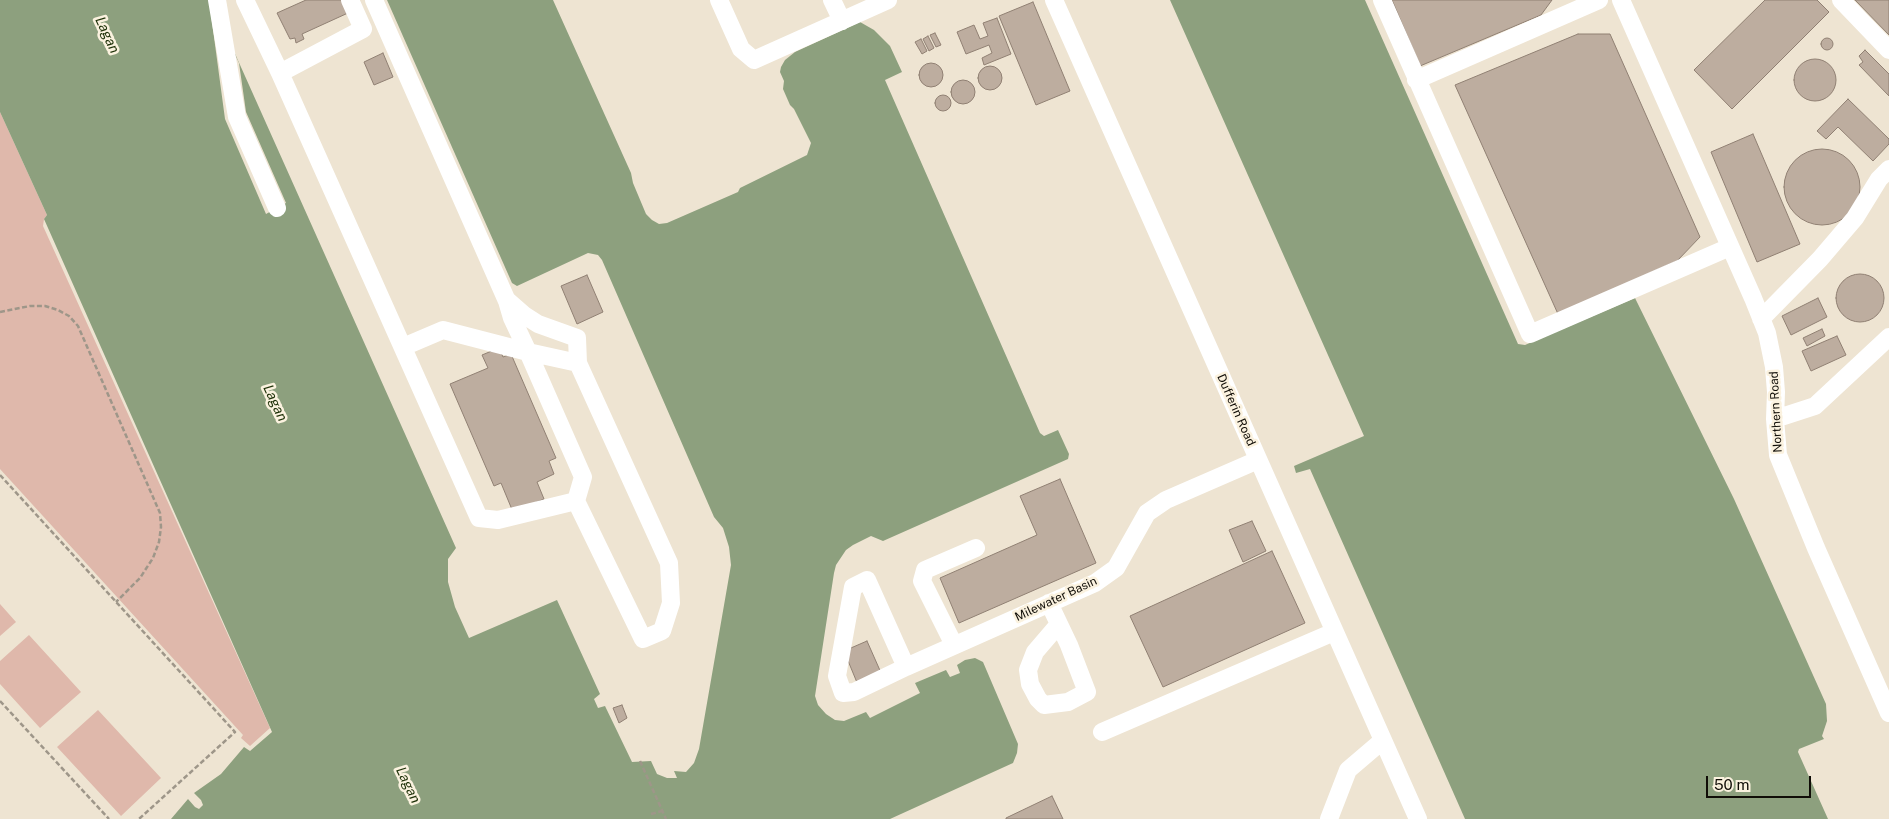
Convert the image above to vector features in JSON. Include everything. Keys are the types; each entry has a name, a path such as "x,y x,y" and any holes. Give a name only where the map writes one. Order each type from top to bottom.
{"street":[{"path":"217,0 237,117 277,208"},
{"path":"245,0 280,73 479,518 498,520 576,501"},
{"path":"280,73 363,29 350,0"},
{"path":"374,0 583,477 576,501 643,639 662,631 672,603 669,563 578,363 577,338 538,324 524,316 507,300"},
{"path":"719,0 741,49 754,60 888,0"},
{"path":"832,0 842,21"},
{"name":"Dufferin Road","path":"1054,0 1418,819"},
{"path":"1382,0 1530,334 1730,246"},
{"path":"1416,80 1599,0"},
{"name":"Northern Road","path":"1621,0 1767,333 1774,367 1778,454 1816,548 1889,713"},
{"path":"1841,0 1889,50"},
{"path":"1761,319 1820,259 1855,218 1879,179 1889,168"},
{"path":"403,347 443,330 578,363"},
{"path":"1775,419 1815,406 1889,338"},
{"name":"Milewater Basin","path":"906,667 867,580 853,587 837,676 843,693 854,692 954,645 1096,583 1116,568 1147,513 1166,500 1258,460"},
{"path":"954,645 922,581 925,570 976,548"},
{"path":"1049,603 1059,624"},
{"path":"1102,732 1334,632"},
{"path":"1329,819 1348,770 1382,741"}],"path":[{"path":"0,312 30,306 45,306 69,316 78,326 160,513 159,542 153,558 140,578 116,602"},
{"path":"0,475 235,732 139,819"},
{"path":"0,701 109,819"},
{"path":"640,761 666,819"},
{"path":"651,814 662,811"}],"shaded area":[{"path":"0,112 47,215 43,226 270,728 250,746 241,738 243,735 0,469"},
{"path":"0,604 16,622 0,636"},
{"path":"29,635 81,692 40,728 0,684 0,661"},
{"path":"98,710 161,778 121,816 57,747"}],"water":[{"name":"Lagan","path":"0,0 211,0 456,548 448,559 448,582 455,607 469,638 557,600 600,694 594,699 598,708 605,706 632,762 651,761 657,774 667,778 677,778 674,771 686,772 694,763 699,749 731,565 729,547 723,528 714,517 602,260 598,255 588,253 517,286 512,283 387,0 553,0 631,173 633,183 646,214 659,224 667,223 738,192 740,188 807,155 811,143 783,89 784,81 780,72 781,67 785,60 795,52 860,22 874,30 890,46 902,72 885,80 1040,433 1044,436 1058,430 1069,454 1068,459 883,541 871,536 846,550 836,565 834,573 815,696 818,705 835,720 844,721 866,712 870,718 920,693 915,683 946,670 950,677 960,673 957,665 965,660 975,658 983,662 1018,744 1013,763 890,819 171,819 188,799 199,809 203,805 194,793 221,774 244,747 250,751 272,732 44,219 47,215 0,112"},
{"path":"1170,0 1365,0 1518,344 1525,345 1635,298 1734,499 1826,704 1827,721 1822,736 1824,739 1799,749 1798,752 1828,819 1465,819 1310,469 1296,473 1294,466 1364,436"}],"pier":[{"path":"209,0 239,63 246,112 286,203 266,214 225,119"}],"building":[{"path":"306,0 342,0 348,13 302,34 304,39 296,43 295,38 290,39 277,13"},
{"path":"1392,0 1552,0 1541,15 1420,66"},
{"path":"1765,0 1817,0 1829,12 1732,109 1694,70"},
{"path":"1855,0 1889,0 1889,35"},
{"path":"1033,2 1070,91 1036,105 999,16"},
{"path":"997,18 1011,54 984,65 982,58 992,53 989,45 966,54 957,32 974,25 980,39 988,36 983,23"},
{"path":"935,33 941,45 936,47 930,35"},
{"path":"1578,34 1610,34 1700,237 1677,261 1558,314 1455,85"},
{"path":"928,36 934,48 929,51 923,39"},
{"path":"1827,38 1833,44 1827,50 1821,44"},
{"path":"921,39 927,51 922,54 915,42"},
{"path":"1865,50 1889,74 1889,96 1859,65 1863,62 1859,56"},
{"path":"383,53 393,77 374,85 364,62"},
{"path":"1815,59 1830,65 1836,80 1830,95 1815,101 1800,95 1794,80 1800,65"},
{"path":"931,63 940,66 943,75 940,84 931,87 922,84 919,75 922,66"},
{"path":"990,66 999,69 1002,78 999,87 990,90 981,87 978,78 981,69"},
{"path":"963,80 972,83 975,92 972,101 963,104 954,101 951,92 954,83"},
{"path":"943,95 951,103 943,111 935,103"},
{"path":"1848,99 1889,139 1889,144 1873,161 1838,127 1826,139 1817,131"},
{"path":"1753,134 1800,244 1757,262 1711,152"},
{"path":"1815,149 1829,149 1843,155 1854,166 1860,180 1857,202 1849,214 1829,225 1815,225 1801,219 1790,208 1784,194 1784,180 1790,166 1801,155"},
{"path":"1855,274 1865,274 1877,281 1884,293 1884,303 1877,315 1865,322 1855,322 1847,318 1840,311 1836,303 1836,293 1840,285 1847,278"},
{"path":"587,275 603,312 577,324 561,286"},
{"path":"1818,298 1827,317 1791,335 1782,316"},
{"path":"1822,329 1825,336 1807,346 1803,338"},
{"path":"1837,336 1846,355 1811,371 1802,351"},
{"path":"499,348 503,357 511,354 556,458 549,461 554,474 537,482 544,499 513,512 501,483 494,486 450,384 488,368 482,355"},
{"path":"1060,479 1096,563 959,623 940,578 1037,535 1020,496"},
{"path":"1252,521 1266,551 1243,562 1229,530"},
{"path":"1272,551 1305,623 1163,687 1130,616"},
{"path":"867,641 882,675 858,685 844,651"},
{"path":"622,705 627,718 619,723 613,708"},
{"path":"1052,796 1063,819 1006,819 1006,818"}]}
